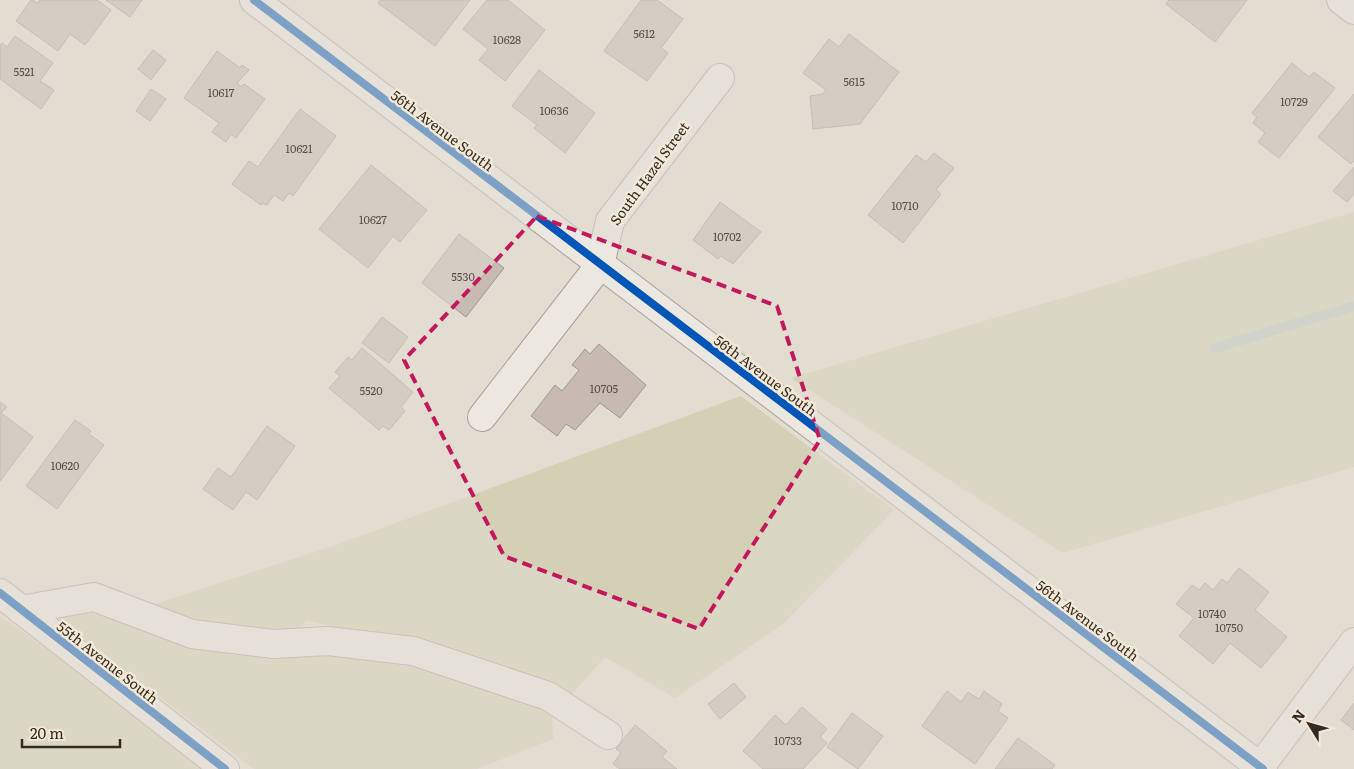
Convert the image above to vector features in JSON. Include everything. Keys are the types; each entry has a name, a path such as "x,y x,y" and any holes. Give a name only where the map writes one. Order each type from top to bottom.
{"street":[{"name":"56th Avenue South","path":"254,0 1262,768"},
{"path":"1341,0 1354,10"},
{"name":"South Hazel Street","path":"482,417 600,265 610,221 720,78"},
{"name":"55th Avenue South","path":"0,593 225,769"},
{"path":"21,610 94,597 192,634 274,644 328,642 413,651 548,696 608,735"},
{"path":"1262,768 1354,642"}],"highlighted area":[{"path":"537,216 777,306 820,440 699,629 504,556 404,360"}],"shaded area":[{"path":"1354,212 1354,467 1063,553 791,378"},
{"path":"741,396 894,510 783,624 675,698 605,657 571,695 539,680 392,638 307,621 292,634 244,632 149,606 336,545"},
{"path":"87,610 235,655 319,652 437,671 552,709 553,739 477,769 254,769 55,617"},
{"path":"0,616 29,636 209,769 0,769"}],"building":[{"path":"31,0 38,3 40,0 97,0 111,10 85,45 70,34 58,51 16,21"},
{"path":"106,0 142,0 130,17"},
{"path":"380,0 470,0 435,46 378,3"},
{"path":"487,0 508,0 545,30 505,81 479,60 488,49 463,29"},
{"path":"641,0 657,0 683,19 661,48 668,53 647,81 604,51"},
{"path":"1169,0 1247,0 1215,42 1166,4"},
{"path":"849,34 899,72 860,124 813,129 810,96 823,94 826,90 803,73 829,39 839,47"},
{"path":"15,36 53,63 40,81 54,90 41,109 0,79 0,46 2,43 7,47"},
{"path":"153,50 166,60 151,80 138,69"},
{"path":"217,51 240,68 242,65 249,70 237,83 242,87 244,84 265,99 236,138 231,134 226,142 212,132 219,123 184,98"},
{"path":"1292,63 1309,77 1314,72 1335,88 1279,158 1258,142 1265,133 1253,123 1257,117 1252,113"},
{"path":"539,70 595,113 565,153 534,128 537,125 512,106"},
{"path":"151,89 166,99 150,121 136,111"},
{"path":"1354,94 1354,161 1351,164 1318,137"},
{"path":"300,109 336,136 293,196 289,193 283,201 274,195 267,205 262,203 261,205 232,184 249,161 258,167"},
{"path":"934,153 954,168 936,190 941,194 903,243 868,215 916,155 926,162"},
{"path":"371,165 427,210 400,242 393,236 368,268 319,229"},
{"path":"1354,167 1354,194 1347,202 1333,191"},
{"path":"720,202 761,232 733,264 721,256 718,259 693,240"},
{"path":"459,234 504,268 466,317 422,283"},
{"path":"382,317 408,337 389,363 362,343"},
{"path":"599,344 646,385 620,418 600,403 575,430 566,424 557,436 531,416 555,385 562,391 579,370 572,365 585,349 590,354"},
{"path":"362,348 413,392 401,407 405,411 389,430 383,426 379,430 329,388 340,376 335,372 348,357 352,360"},
{"path":"0,402 7,407 1,413 33,437 0,481"},
{"path":"75,420 91,431 89,434 104,445 57,509 26,486"},
{"path":"267,426 295,446 257,500 246,492 233,510 203,489 218,468 231,477"},
{"path":"1239,568 1269,592 1255,610 1287,637 1261,668 1230,643 1213,664 1179,636 1194,618 1176,604 1192,585 1199,590 1205,583 1213,590 1222,579 1227,583"},
{"path":"734,683 746,697 720,719 708,704"},
{"path":"947,691 961,702 968,692 979,699 984,691 1002,704 998,711 1008,718 975,764 922,726"},
{"path":"1354,703 1354,730 1341,720"},
{"path":"802,707 827,729 820,737 827,743 803,769 763,769 743,751 775,715 786,725"},
{"path":"852,713 883,736 858,769 827,747"},
{"path":"635,725 667,751 662,757 677,769 620,769 613,764 621,753 616,749"},
{"path":"1018,738 1055,765 1052,769 995,769"}],"waterway":[{"path":"1215,348 1354,306"}],"cycle path":[{"path":"254,0 1263,769"},
{"path":"0,593 225,769"}]}
